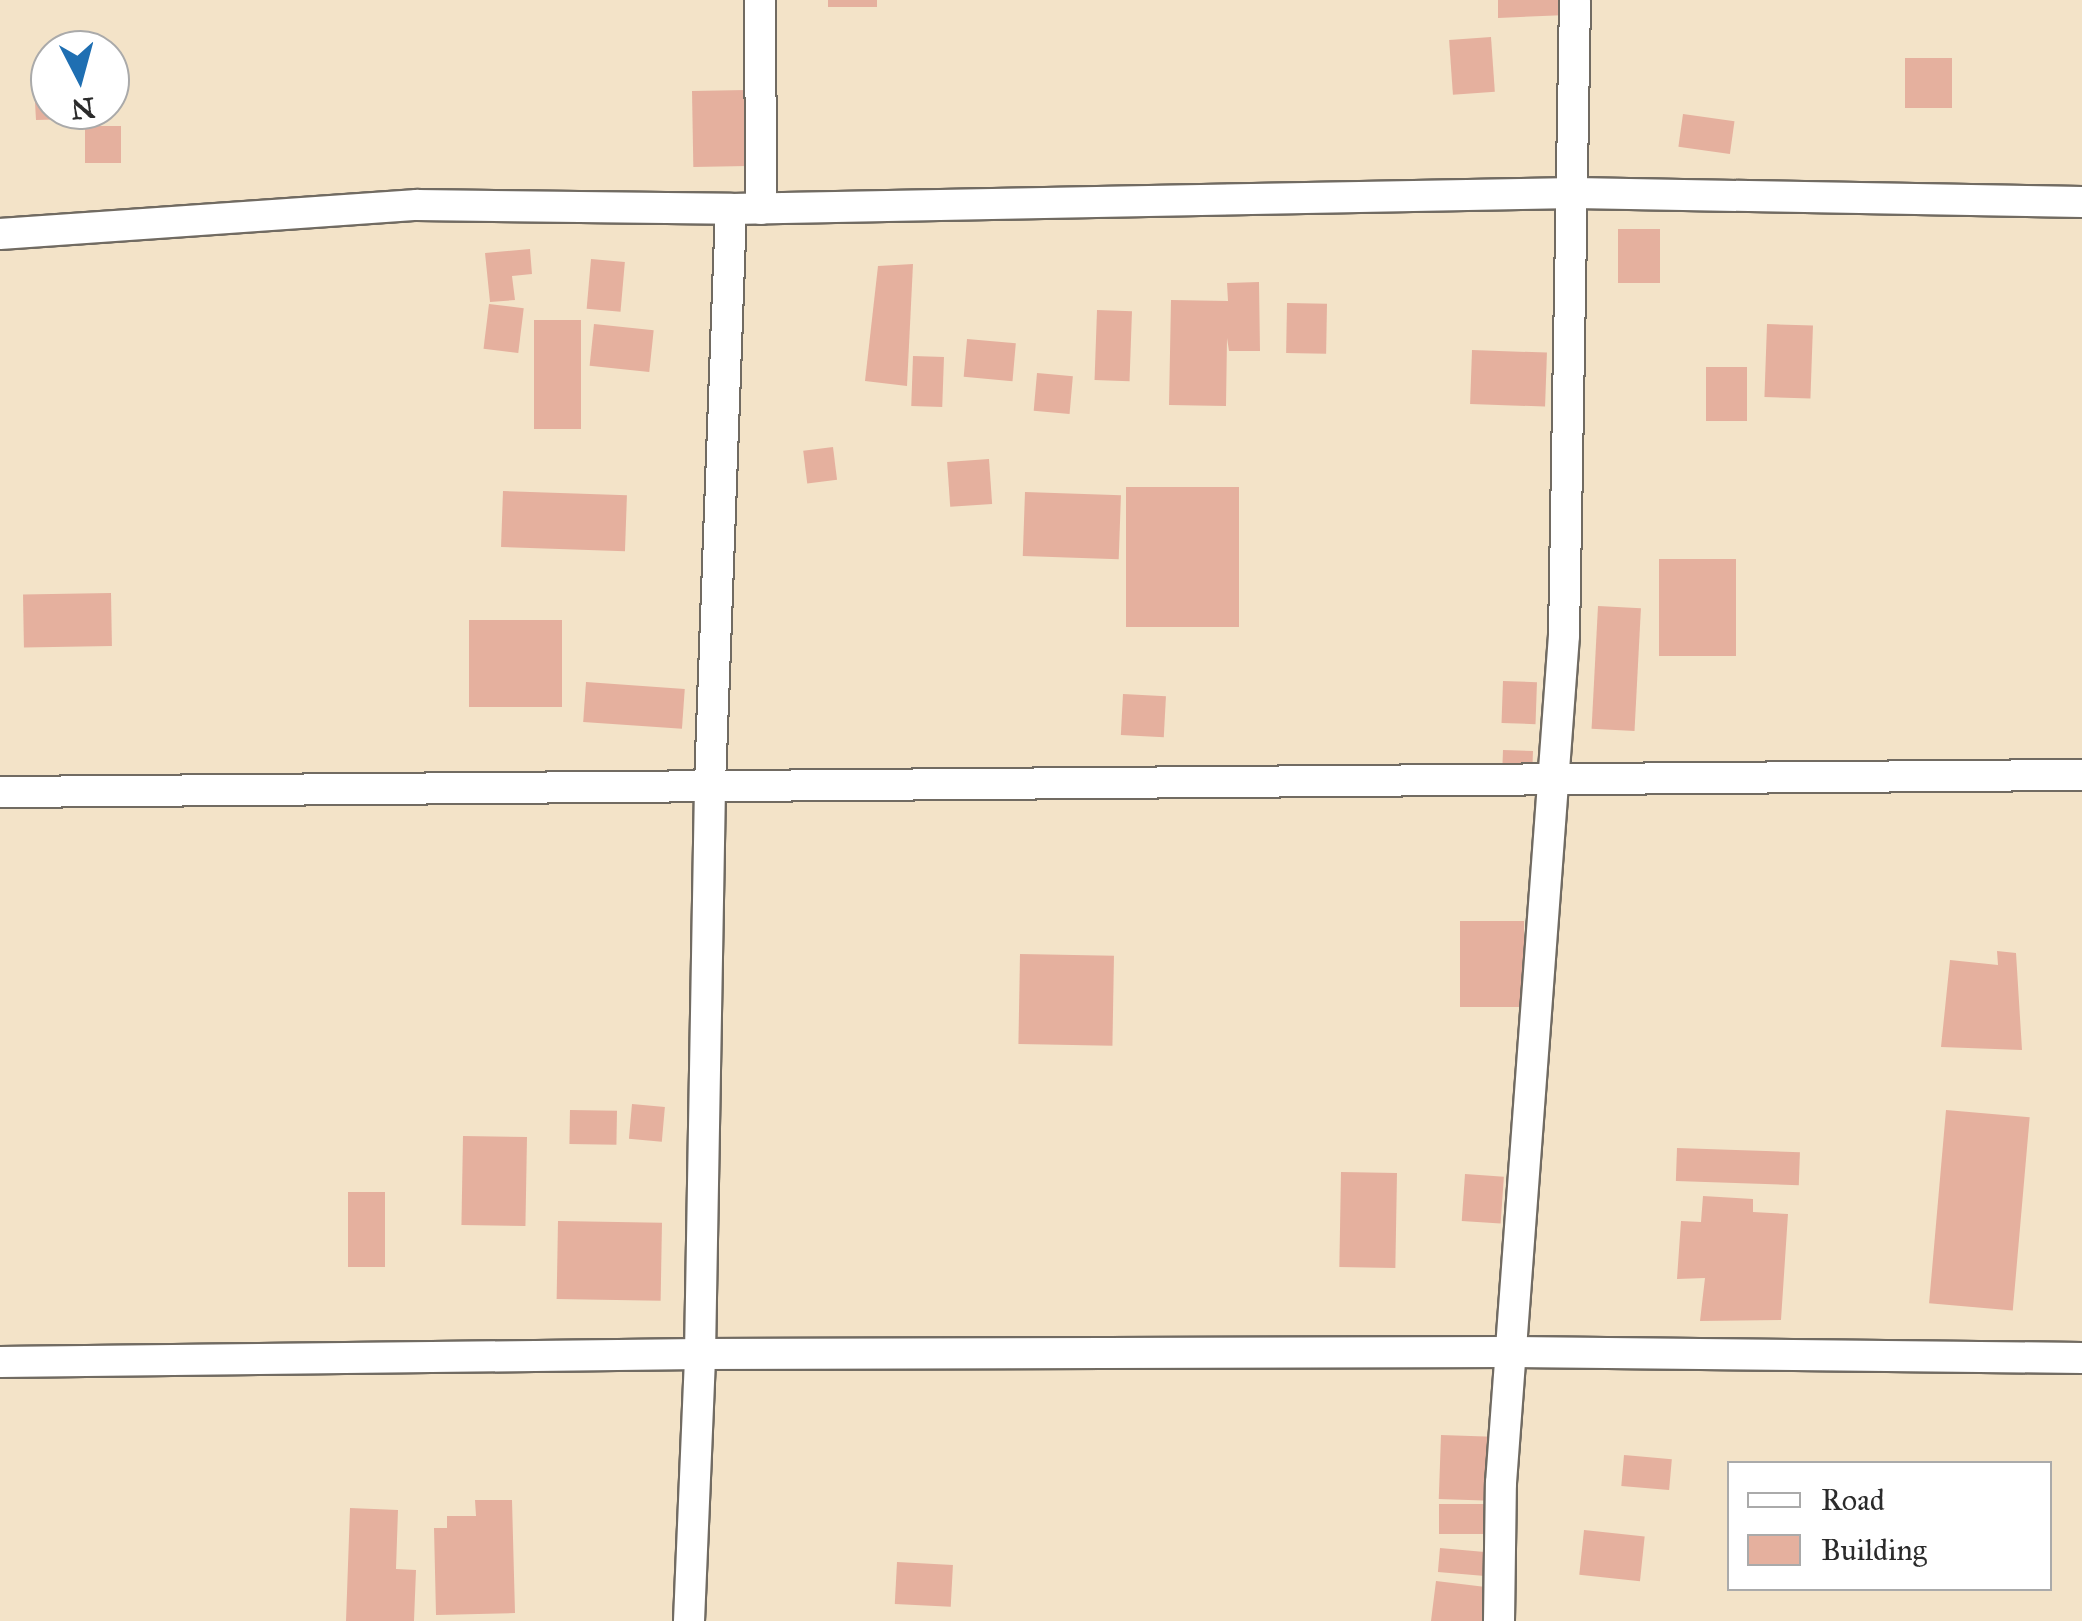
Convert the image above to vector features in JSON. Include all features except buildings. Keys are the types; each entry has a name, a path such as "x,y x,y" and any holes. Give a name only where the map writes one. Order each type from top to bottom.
{"street":[{"path":"689,1621 700,1354 710,784 760,0"},
{"path":"1499,1621 1501,1484 1556,780 1568,553 1576,0"},
{"path":"0,234 346,207 746,209 1575,193 2082,202"},
{"path":"0,792 2082,775"},
{"path":"0,1362 700,1354 1510,1352 2082,1358"}]}
